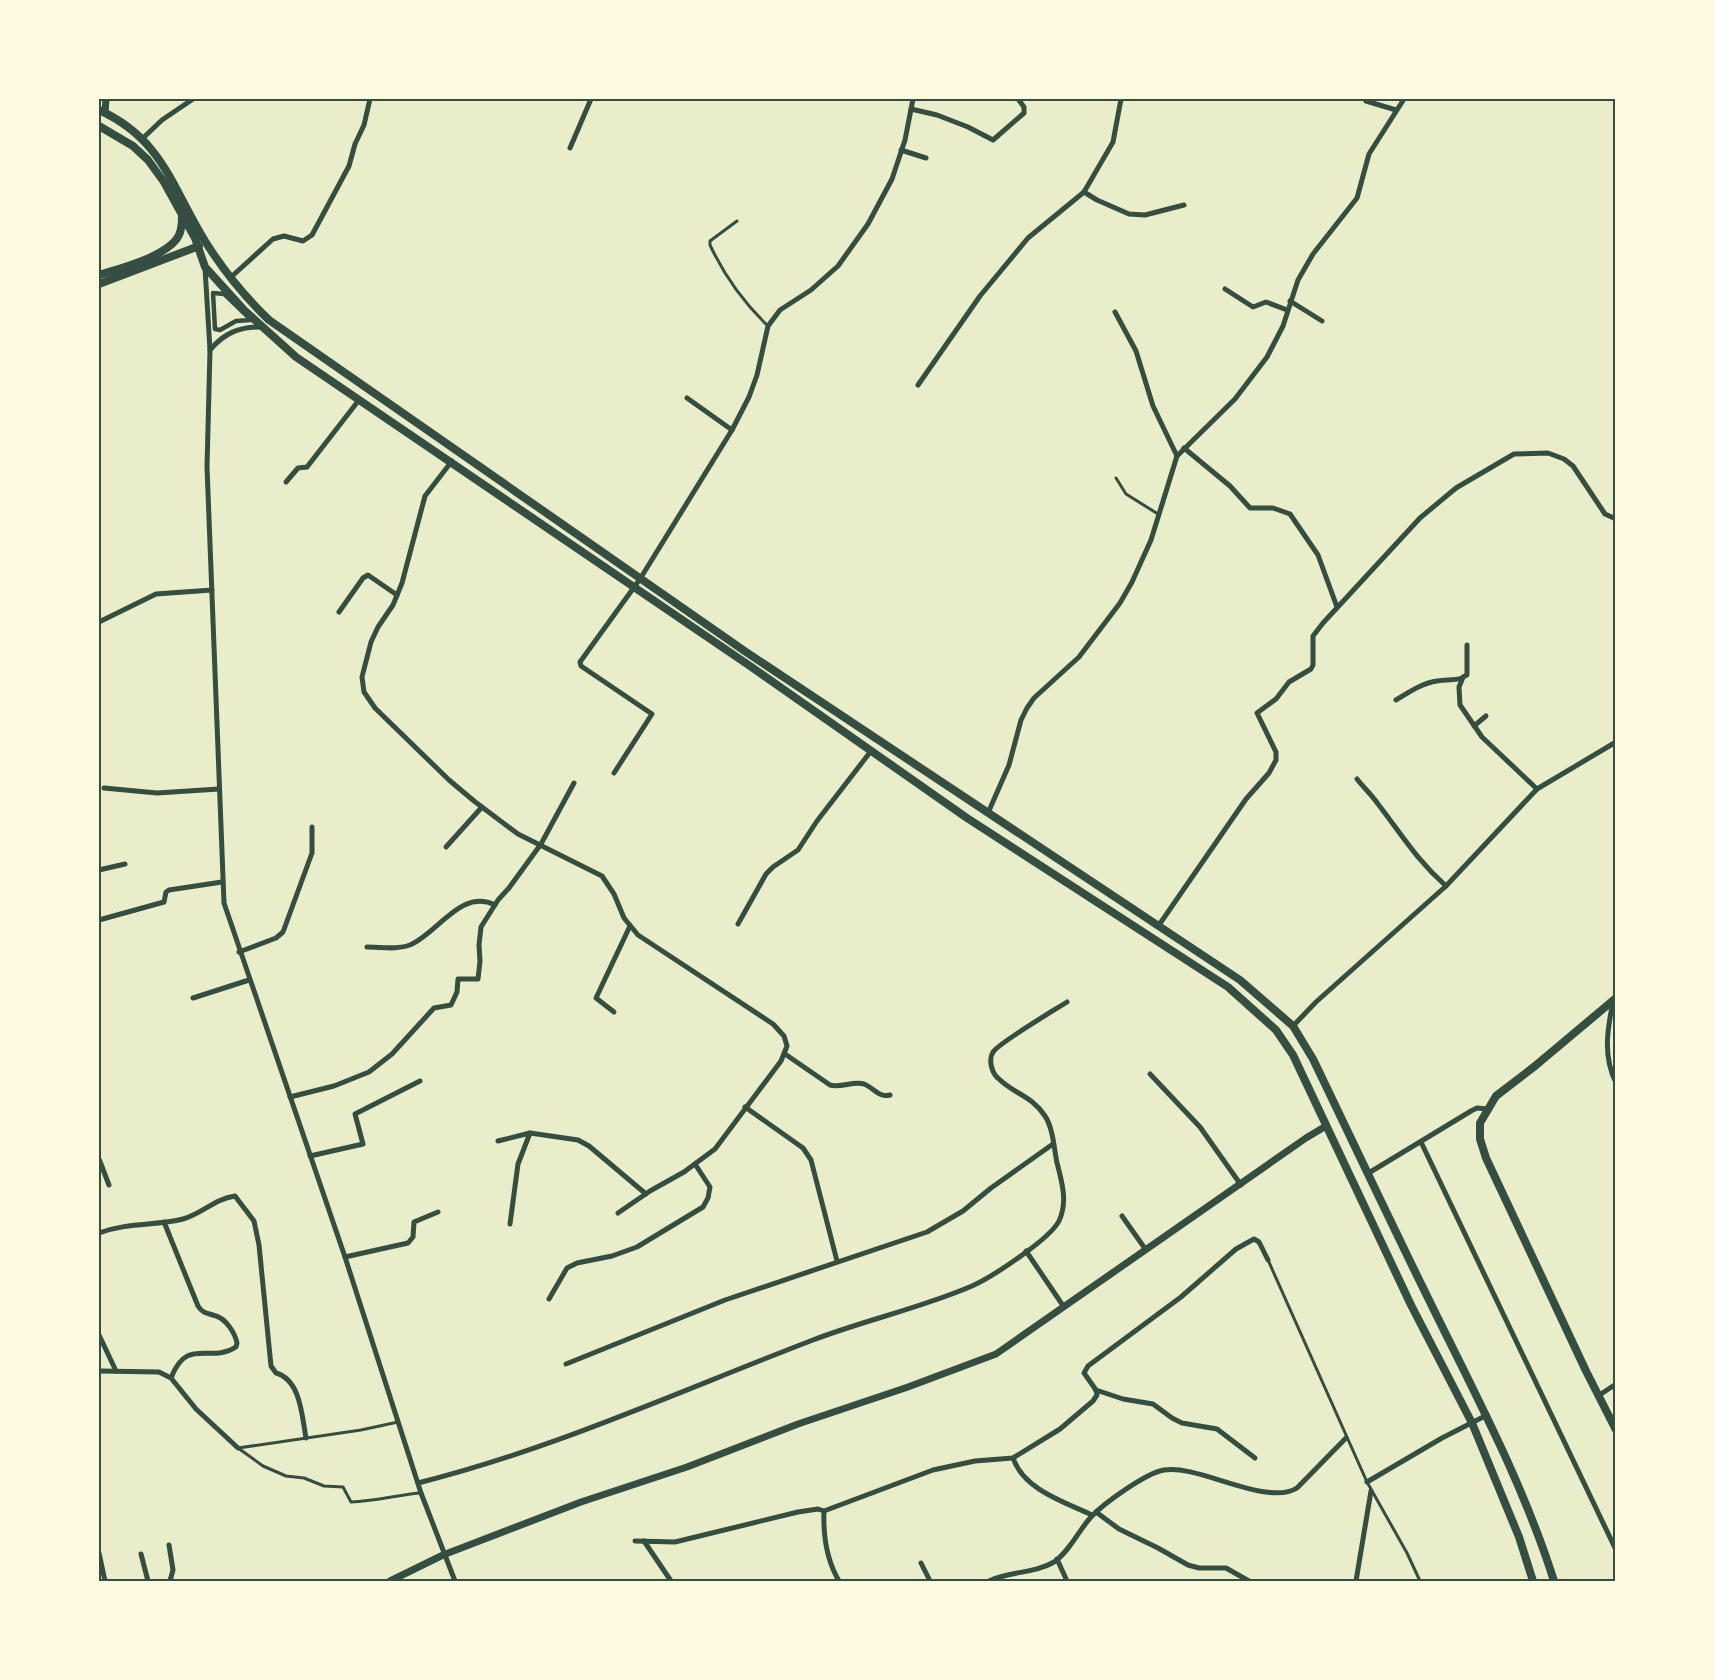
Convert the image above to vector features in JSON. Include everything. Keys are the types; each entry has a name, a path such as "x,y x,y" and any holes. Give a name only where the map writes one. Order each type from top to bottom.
{"main road":[{"path":"102,112 142,139 158,156 204,239 230,278 269,320 746,652 1240,980 1293,1026 1313,1059 1367,1174 1487,1415 1527,1504 1554,1581"},
{"path":"99,126 133,146 148,160 164,182 199,246 205,267 261,327 296,357 452,461 967,818 1228,987 1276,1030 1293,1055 1411,1305 1472,1423 1519,1538 1533,1581"},
{"path":"99,275 169,248 179,235 182,215"},
{"path":"99,284 199,246"},
{"path":"1615,1000 1496,1096 1480,1123 1480,1139 1486,1158 1616,1430"},
{"path":"1480,1128 1501,1093"}],"street":[{"path":"102,112 106,99"},
{"path":"142,139 162,120 193,99"},
{"path":"230,278 273,239 284,236 303,241 312,235 349,166 355,144 364,125 370,99"},
{"path":"570,148 591,99"},
{"path":"614,773 652,714 581,666 580,662 640,579 732,430 753,386 768,326 780,310 811,290 838,266 868,224 892,179 913,99"},
{"path":"911,109 937,115 993,140 1023,113 1024,107 1018,99"},
{"path":"918,385 980,296 1028,238 1084,192 1113,142 1121,99"},
{"path":"988,814 1009,765 1021,720 1027,708 1034,698 1079,657 1120,603 1132,582 1150,540 1177,456 1235,399 1253,378 1276,342 1298,280 1313,254 1357,198 1369,154 1404,99"},
{"path":"1366,101 1396,110"},
{"path":"901,150 926,158"},
{"path":"1084,192 1130,214 1145,215 1184,205"},
{"path":"205,267 210,350 207,467 222,882 227,918 345,1257 421,1493 443,1555 455,1581"},
{"path":"1225,289 1253,307 1266,303 1287,310"},
{"path":"213,293 224,294 251,320 236,321 220,330 215,329 213,293"},
{"path":"1290,301 1322,321"},
{"path":"1114,312 1136,351 1153,406 1177,456"},
{"path":"210,350 218,339 233,330 261,327"},
{"path":"687,398 732,430"},
{"path":"286,482 298,468 307,467 359,400"},
{"path":"1184,448 1230,486 1250,508 1273,508 1290,514 1318,555 1337,607"},
{"path":"1159,925 1246,799 1269,773 1276,760 1276,752 1257,713 1276,699 1289,682 1311,669 1313,636 1420,518 1456,488 1514,454 1548,453 1564,459 1573,466 1605,514 1616,519"},
{"path":"452,461 425,496 405,574 397,595 371,642 362,677 364,692 375,708 430,762 482,807 518,834 602,876 618,907 638,935 773,1024 784,1036 787,1046 785,1054 715,1149 618,1213"},
{"path":"339,612 363,578 368,575 397,595"},
{"path":"99,622 156,594 212,590"},
{"path":"1396,700 1427,683 1452,681 1467,675 1467,645"},
{"path":"1463,677 1459,687 1460,705 1487,742 1537,789"},
{"path":"1474,726 1486,716"},
{"path":"1293,1026 1316,1002 1446,886 1537,789 1616,742"},
{"path":"738,924 766,874 798,850 816,821 871,751"},
{"path":"1357,779 1377,802 1408,846 1446,886"},
{"path":"290,1097 349,1081 378,1068 434,1008 451,1005 457,992 458,979 478,979 480,961 478,945 481,927 495,904 541,844 574,783"},
{"path":"104,788 158,793 219,789"},
{"path":"446,847 482,807"},
{"path":"239,952 276,938 283,932 312,853 312,827"},
{"path":"99,870 125,864"},
{"path":"99,920 164,902 166,892 169,890 222,882"},
{"path":"367,948 410,945 461,907 475,900 486,900 495,904"},
{"path":"614,1011 596,998 630,926"},
{"path":"193,998 249,980"},
{"path":"1615,1000 1606,1034 1606,1054 1616,1083"},
{"path":"418,1482 498,1461 673,1397 816,1339 971,1286 1002,1269 1055,1227 1063,1208 1062,1185 1048,1122 1044,1114 1031,1100 1000,1081 993,1070 991,1060 993,1052 1004,1042 1067,1002"},
{"path":"785,1054 830,1085 836,1087 862,1084 882,1096 890,1095"},
{"path":"1150,1074 1200,1127 1241,1185"},
{"path":"310,1156 363,1144 355,1114 420,1081"},
{"path":"745,1107 803,1149 812,1160 837,1261"},
{"path":"1367,1174 1471,1111 1477,1108 1487,1109"},
{"path":"390,1581 443,1555 581,1502 687,1467 996,1354 1326,1126"},
{"path":"498,1141 530,1133 578,1140 590,1146 646,1194"},
{"path":"510,1224 518,1164 530,1133"},
{"path":"1421,1142 1616,1550"},
{"path":"566,1364 725,1300 927,1232 963,1211 1053,1143"},
{"path":"99,1159 109,1185"},
{"path":"549,1299 567,1268 577,1263 612,1256 636,1247 703,1207 710,1187 695,1164"},
{"path":"99,1233 128,1225 183,1219 222,1198 235,1196 254,1221 259,1245 271,1366 276,1373 290,1381 296,1393 306,1438"},
{"path":"345,1257 408,1243 412,1237 414,1222 438,1212"},
{"path":"1122,1216 1146,1250"},
{"path":"164,1221 201,1312 218,1316 225,1322 237,1343 234,1349 226,1352 199,1353 185,1357 179,1361 171,1378"},
{"path":"635,1541 675,1542 798,1512 818,1509 824,1511 933,1470 975,1461 1013,1458 1060,1429 1093,1401 1097,1395 1096,1390 1084,1372 1088,1366 1182,1297 1236,1249 1254,1239 1268,1260"},
{"path":"1026,1251 1064,1307"},
{"path":"99,1335 116,1371"},
{"path":"99,1371 159,1372 171,1378 196,1409 238,1448"},
{"path":"1598,1396 1616,1384"},
{"path":"1096,1390 1123,1399 1154,1404 1180,1422 1217,1429 1255,1458"},
{"path":"1367,1482 1442,1438 1487,1415"},
{"path":"988,1581 1001,1575 1042,1568 1057,1559 1094,1514 1153,1473 1167,1470 1263,1492 1292,1491 1346,1438"},
{"path":"1013,1458 1021,1473 1032,1484 1094,1514 1188,1565 1199,1568 1226,1568 1249,1581"},
{"path":"1356,1581 1371,1491"},
{"path":"824,1511 823,1533 827,1553 839,1581"},
{"path":"644,1541 671,1581"},
{"path":"169,1545 173,1570 170,1581"},
{"path":"99,1552 105,1581"},
{"path":"141,1554 148,1581"},
{"path":"1057,1559 1067,1581"},
{"path":"921,1563 930,1581"}],"lane":[{"path":"737,221 710,241 710,245 738,294 750,310 768,326"},
{"path":"1116,478 1126,494 1158,514"},
{"path":"1268,1260 1371,1491 1407,1553 1420,1581"},
{"path":"238,1448 398,1422"},
{"path":"238,1448 263,1466 286,1476 304,1478 324,1486 343,1487 351,1502 421,1493"}]}
